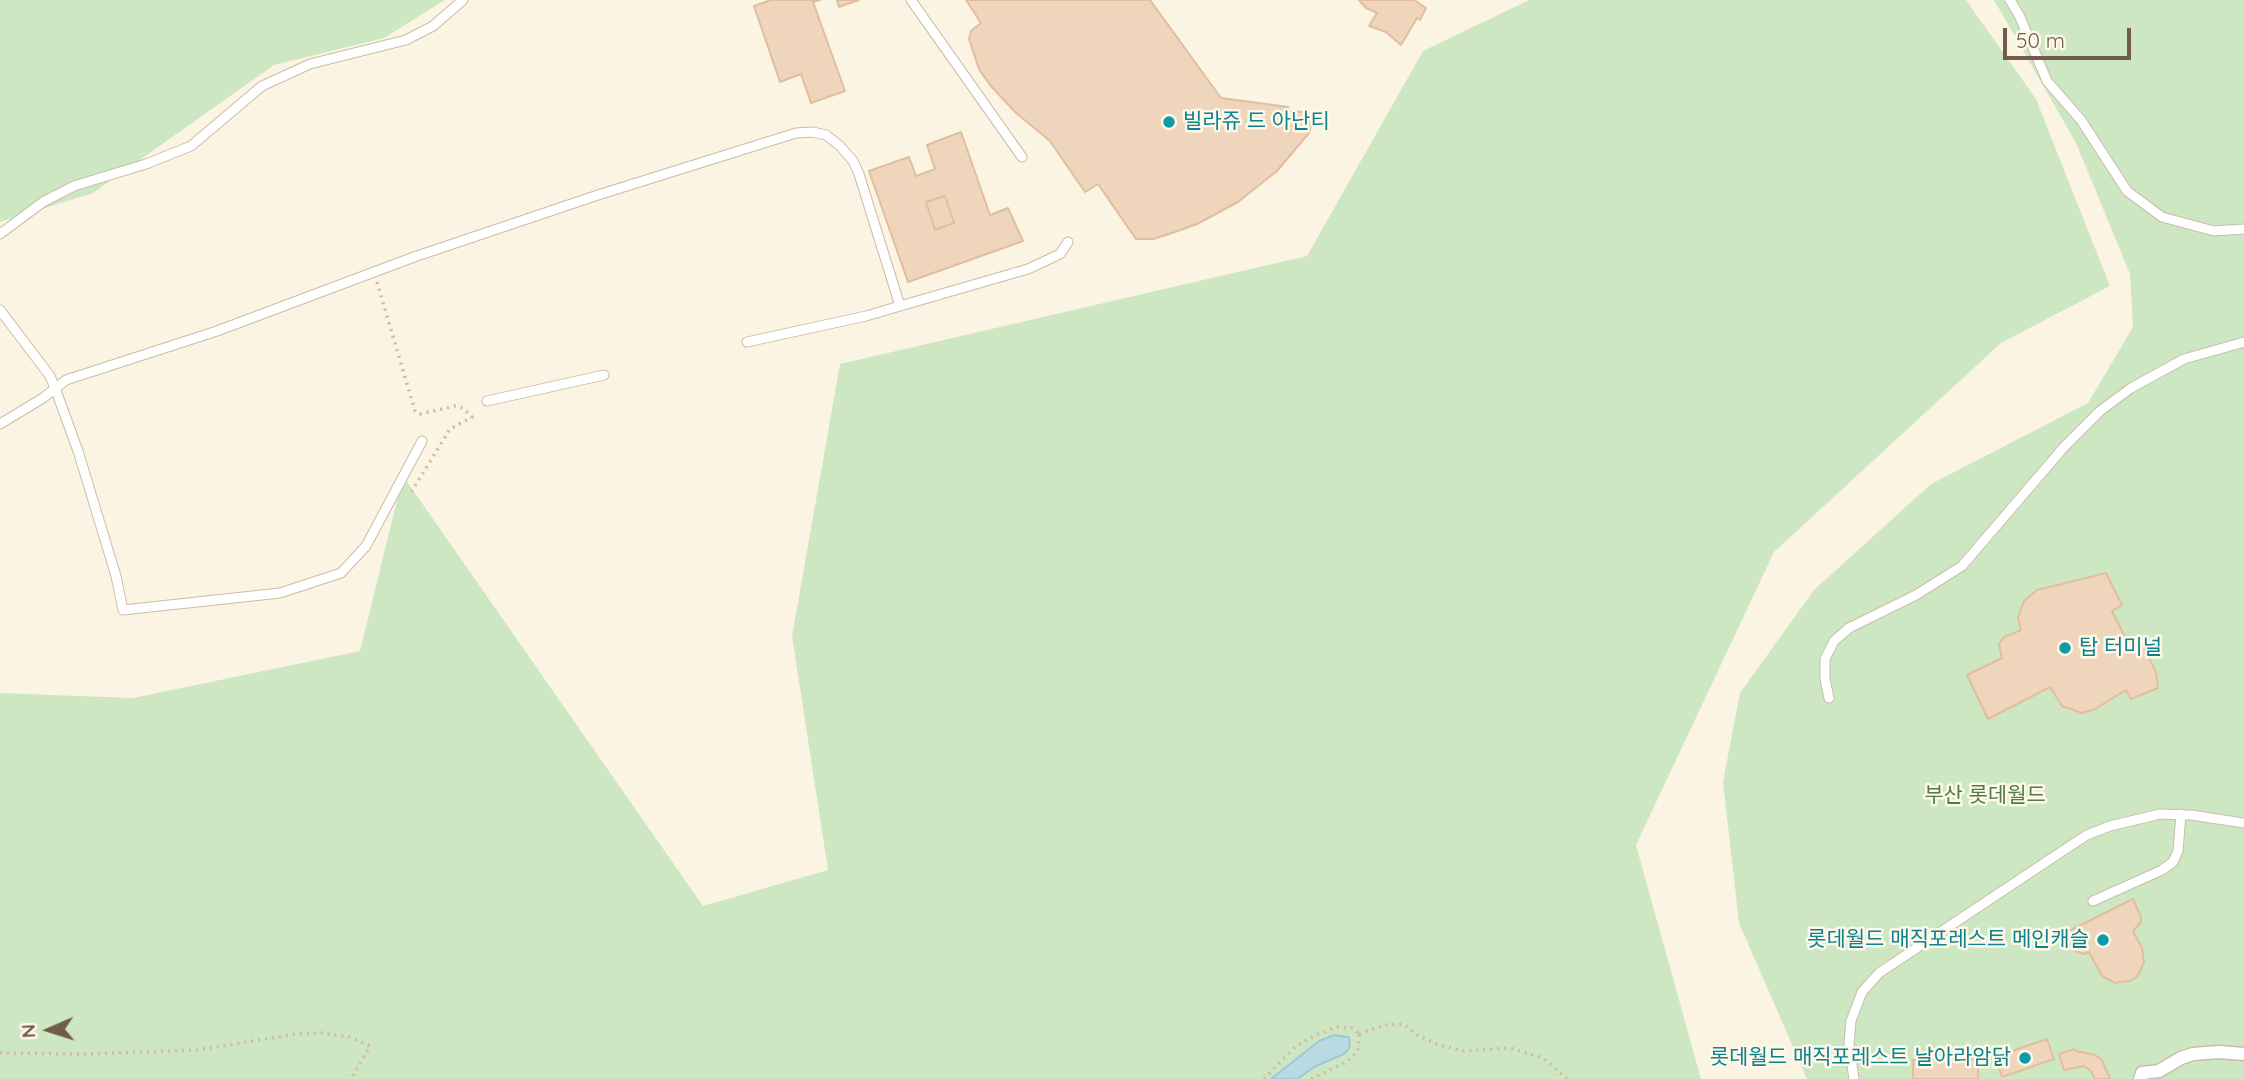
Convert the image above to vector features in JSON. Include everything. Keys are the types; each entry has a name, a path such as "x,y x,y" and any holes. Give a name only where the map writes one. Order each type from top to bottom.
{"street":[{"path":"2140,1079 2142,1073 2153,1073 2193,1054 2244,1054"}],"lane":[{"path":"0,234 43,202 74,186 191,146 262,86 310,64 406,40 433,26 463,0"},
{"path":"911,0 1021,157"},
{"path":"2010,0 2047,81 2081,120 2127,191 2162,217 2214,232 2244,229"},
{"path":"0,424 43,398 66,380 217,331 375,274 414,257 598,195 796,134 813,132 825,135 840,146 853,161 900,306"},
{"path":"747,342 866,316 1028,269 1060,254 1068,242"},
{"path":"0,310 50,376 55,388 117,576 123,610 280,593 341,573 366,546 422,442"},
{"path":"1829,698 1825,659 1834,641 1849,628 1916,595 1962,566 2064,447 2100,411 2131,388 2184,359 2244,342"},
{"path":"487,401 604,375"},
{"path":"1854,1079 1849,1044 1851,1021 1862,992 1879,974 2087,835 2131,820 2160,814 2181,814 2244,823"},
{"path":"2093,901 2162,870 2173,862 2178,851 2181,814"}],"path":[{"path":"375,274 415,411 420,414 455,406 463,408 472,417 450,429 405,502"},
{"path":"1359,1034 1384,1025 1404,1024 1415,1034 1438,1045 1464,1051 1510,1048 1543,1058 1567,1079"},
{"path":"1264,1079 1295,1047 1337,1027 1353,1028 1359,1034 1358,1051 1347,1062 1311,1079"},
{"path":"0,1053 83,1054 197,1050 296,1034 323,1033 350,1037 370,1046 351,1079"}],"green space":[{"path":"0,0 445,0 384,38 274,65 93,193 0,222"},
{"path":"1529,0 1966,0 2036,99 2110,286 2001,343 1774,552 1636,845 1701,1079 0,1079 0,693 133,698 360,651 403,476 703,906 828,870 792,636 840,364 1307,256 1423,51"},
{"name":"부산 롯데월드","path":"1994,0 2244,0 2244,1079 1807,1079 1739,923 1723,782 1740,693 1814,590 1931,484 2088,403 2133,327 2130,274 2076,143"}],"water":[{"path":"1334,1035 1349,1037 1350,1047 1344,1054 1316,1066 1297,1079 1271,1079 1319,1041"}],"building":[{"path":"771,0 820,0 813,2 845,91 811,103 801,74 780,82 754,6"},
{"path":"837,0 859,0 839,7"},
{"name":"빌라쥬 드 아난티","path":"966,0 1150,0 1221,98 1288,107 1288,111 1304,112 1311,126 1309,133 1277,171 1238,202 1197,224 1175,232 1153,239 1136,239 1098,184 1085,192 1050,141 1016,113 990,85 979,69 969,39 971,31 981,23"},
{"path":"1359,0 1414,0 1426,8 1401,45 1386,32 1369,26 1377,13 1366,8"},
{"path":"961,132 990,215 1008,208 1023,241 908,282 869,171 909,157 916,176 935,169 927,145","holes":["945,196 954,223 935,230 926,202"]},
{"path":"945,196 954,223 935,230 926,202"},
{"name":"탑 터미널","path":"2106,573 2122,605 2112,611 2132,651 2143,646 2156,672 2158,688 2131,699 2126,690 2095,709 2082,713 2062,706 2050,687 1988,719 1967,675 2002,658 1999,644 2004,637 2021,630 2018,618 2024,601 2037,590"},
{"name":"롯데월드 매직포레스트 메인캐슬","path":"2133,899 2141,922 2133,931 2142,948 2144,963 2137,977 2115,983 2102,976 2089,952 2083,954 2073,950 2065,933"},
{"name":"롯데월드 매직포레스트 날아라암닭","path":"2047,1039 2054,1059 2002,1077 1995,1057"},
{"path":"2074,1049 2102,1060 2110,1079 2095,1079 2091,1071 2084,1066 2064,1070 2059,1054"},
{"path":"1978,1059 1978,1079 1913,1079 1913,1060"}],"place":[{"name":"빌라쥬 드 아난티","path":"1169,122"},
{"name":"탑 터미널","path":"2065,648"},
{"name":"롯데월드 매직포레스트 메인캐슬","path":"2103,940"},
{"name":"롯데월드 매직포레스트 날아라암닭","path":"2025,1058"}]}
